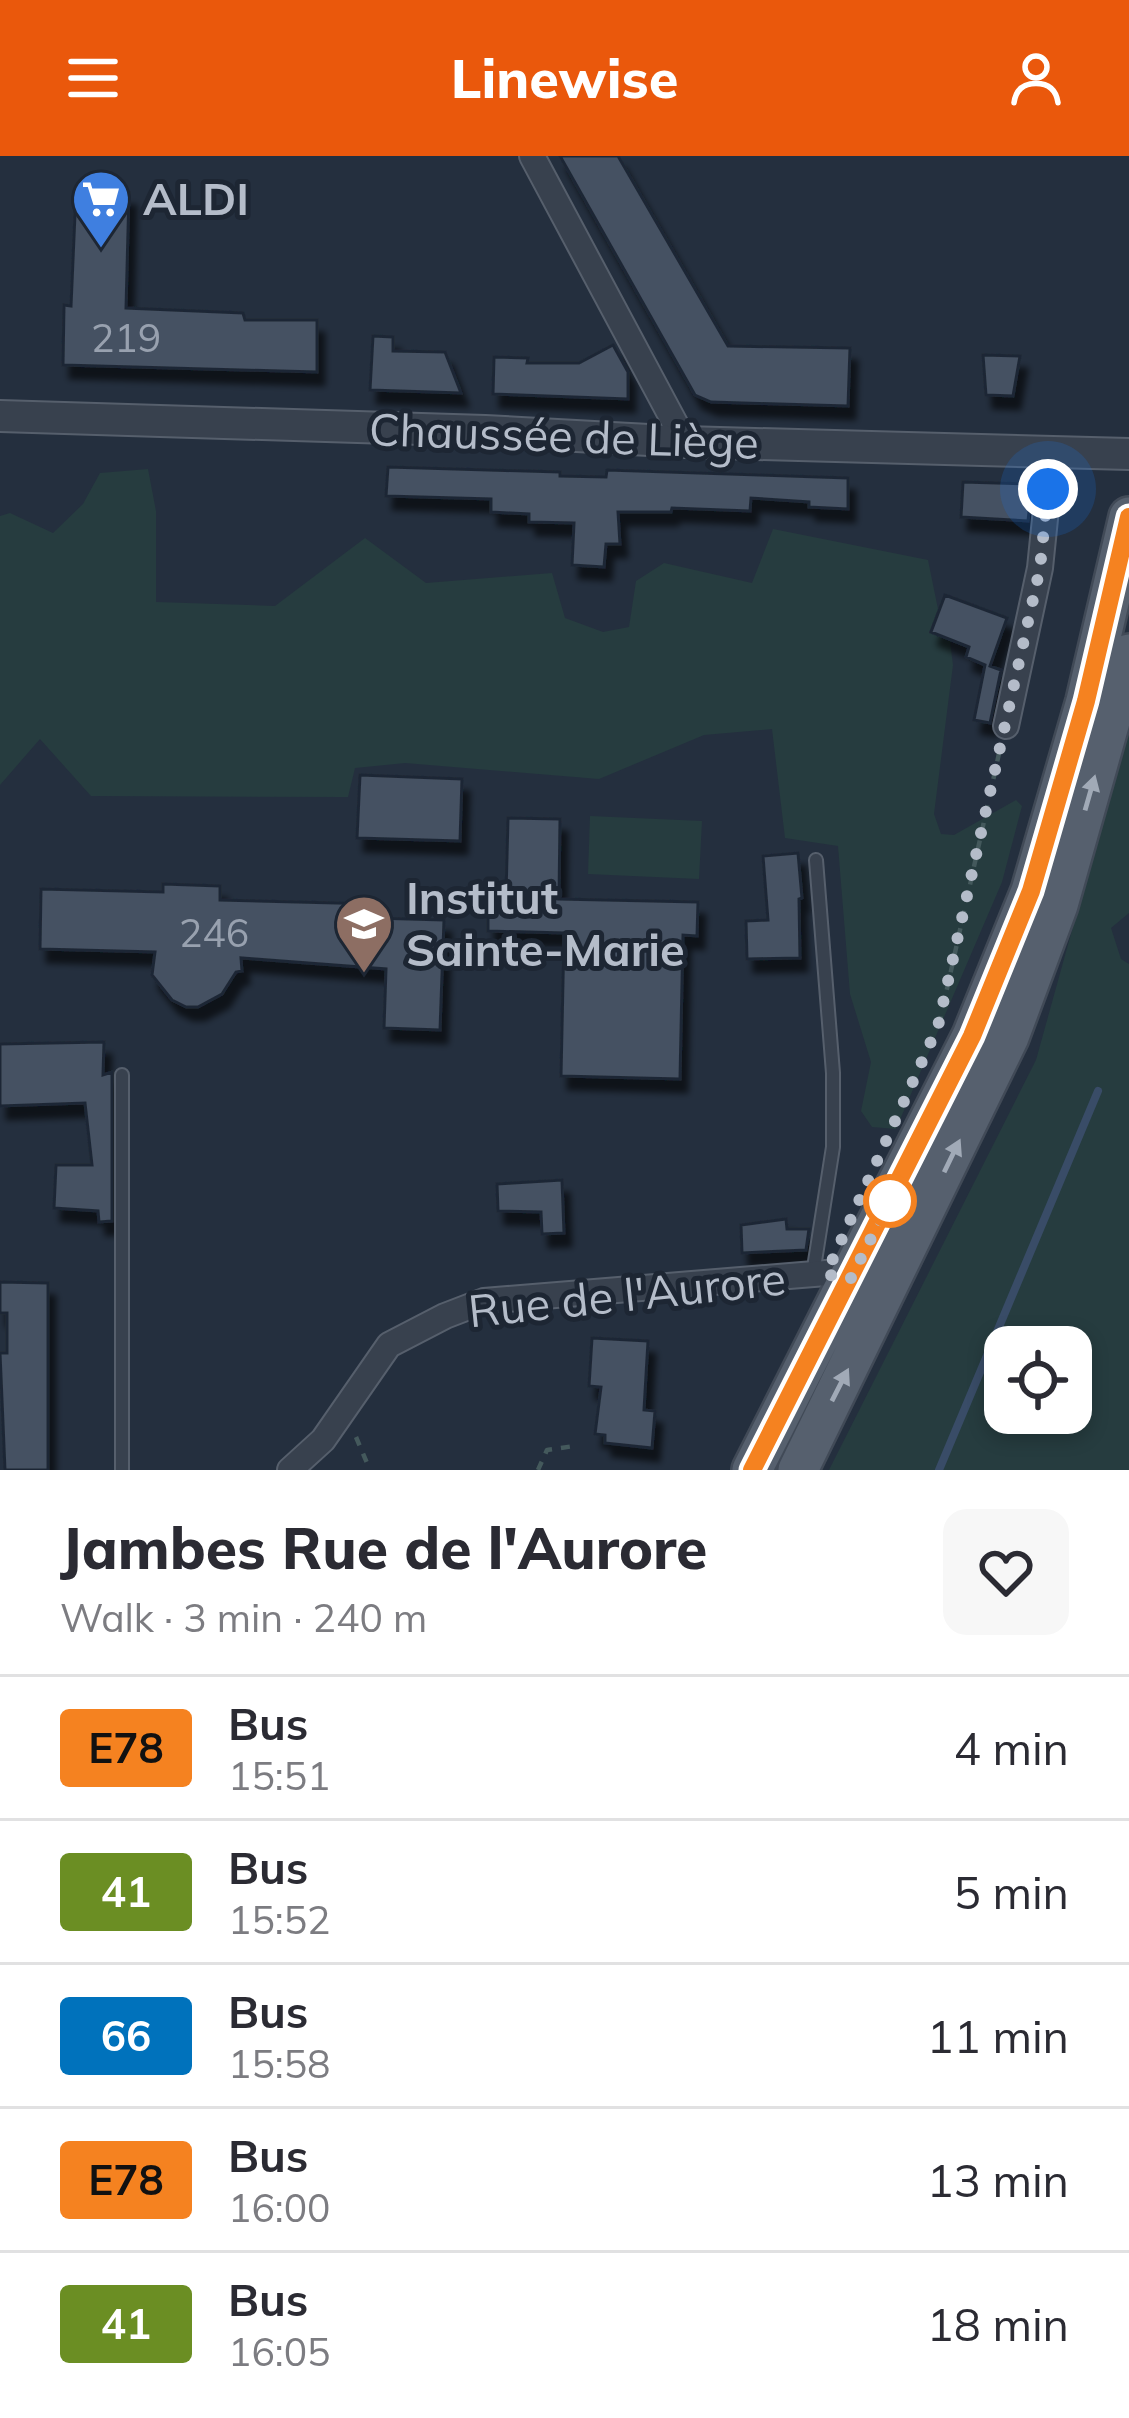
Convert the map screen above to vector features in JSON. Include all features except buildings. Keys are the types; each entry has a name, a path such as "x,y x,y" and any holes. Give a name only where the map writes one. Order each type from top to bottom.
{"main road":[{"path":"752,1470 972,1036 1031,891 1086,701 1129,517"},
{"path":"798,1470 848,1285 1009,1037 1058,904 1129,654"}],"street":[{"path":"532,156 685,442"},
{"name":"Chaussée de Liège","path":"0,416 1129,454"},
{"path":"1006,726 1040,568 1052,450"},
{"name":"Rue de l'Aurore","path":"290,1470 323,1440 389,1345 484,1301 848,1285"}],"lane":[{"path":"816,860 833,1073 832,1147 848,1285"},
{"path":"122,1076 122,1470"}],"path":[{"path":"938,1026 1006,726"},
{"path":"344,1410 370,1470"},
{"path":"538,1470 547,1450 574,1446"}],"green space":[{"path":"148,469 156,511 156,602 275,606 365,538 426,583 552,573 565,618 603,632 629,627 636,581 664,563 752,583 773,529 928,560 938,609 929,633 950,641 953,665 934,814 941,834 954,835 1016,800 1022,806 1002,882 896,1129 872,1127 861,1111 871,1062 850,994 838,846 785,838 772,729 704,735 599,779 405,763 355,768 348,797 91,796 40,739 0,785 0,516 10,513 53,533 83,504 100,473"},
{"path":"1129,725 1129,913 1111,928 1121,959 1129,964 1129,1470 829,1470 1036,1060"},
{"path":"590,816 702,821 699,879 588,874"}],"waterway":[{"path":"939,1470 1098,1091"}],"bus line":[{"name":"E78","path":"752,1470 972,1036 1031,891 1086,701 1129,517"}],"place":[{"name":"ALDI","path":"101,250"},
{"name":"Institut Sainte-Marie","path":"364,975"}],"route":[{"path":"890,1201 850,1280 826,1274 938,1026 1040,568 1048,489"}]}
